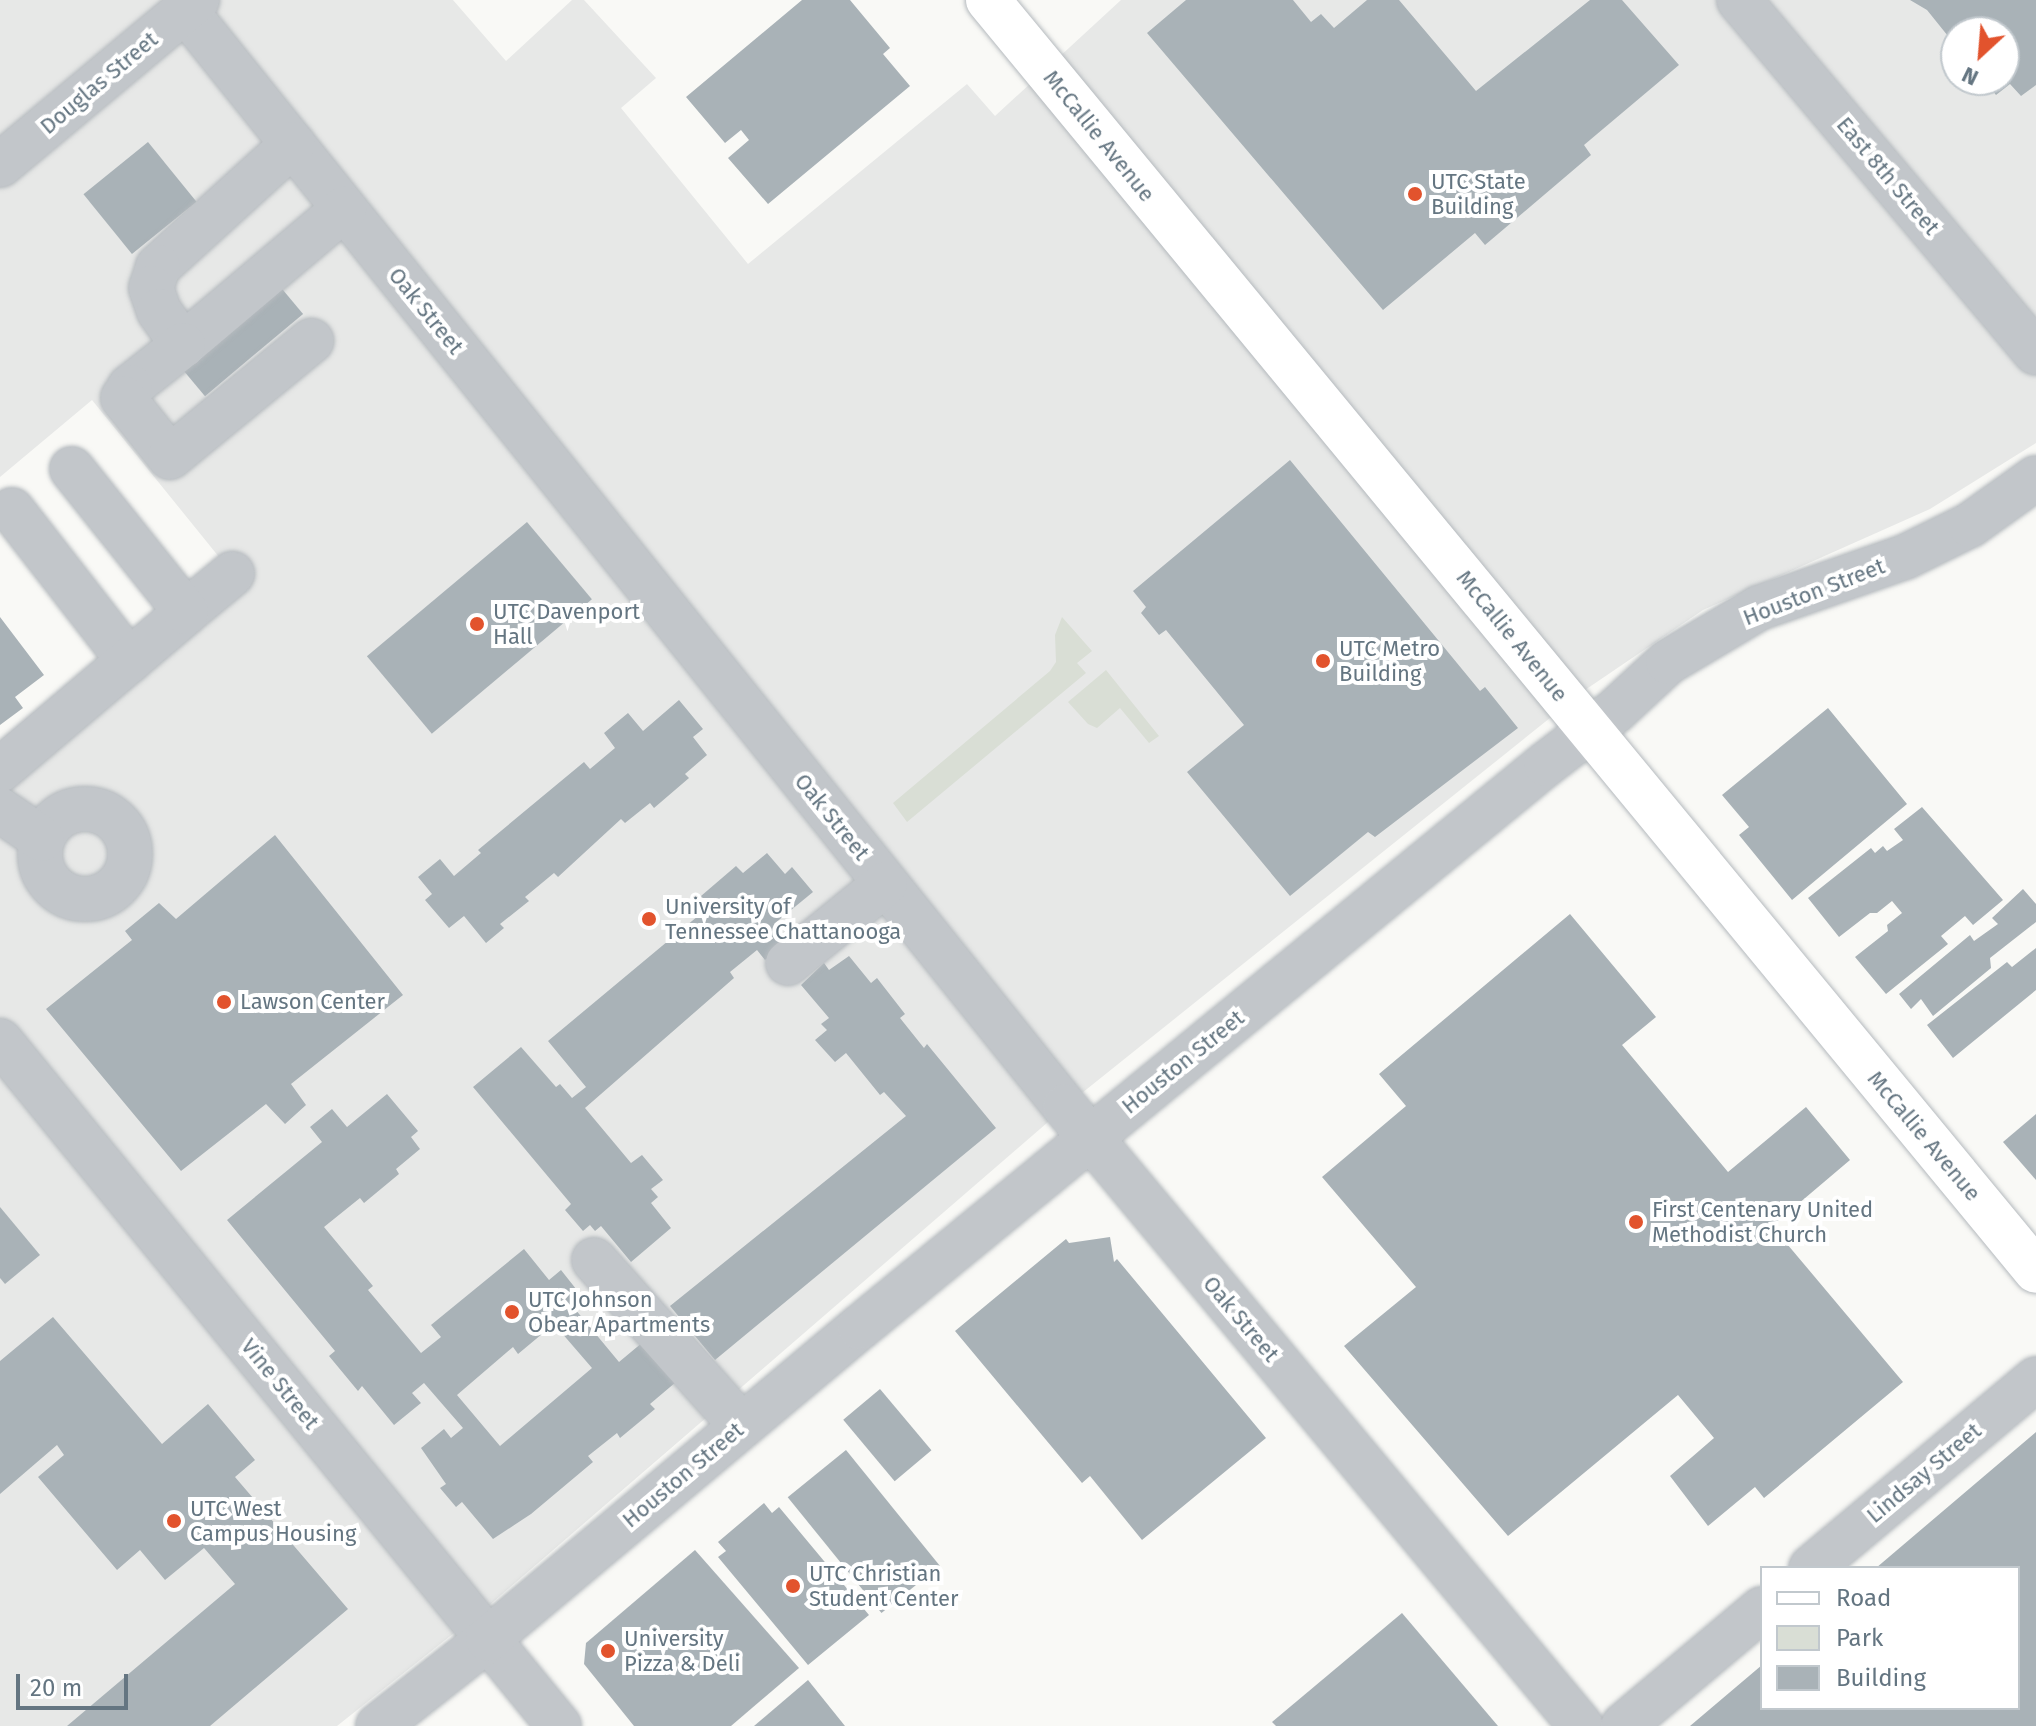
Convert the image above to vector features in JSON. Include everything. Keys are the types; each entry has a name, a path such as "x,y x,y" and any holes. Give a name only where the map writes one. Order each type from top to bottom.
{"main road":[{"name":"McCallie Avenue","path":"988,0 1589,729 2032,1257"}],"street":[{"name":"East 8th Street","path":"1739,0 2036,353"},
{"name":"Oak Street","path":"191,5 344,209 1090,1139 1581,1726"},
{"name":"Douglas Street","path":"0,165 191,5"},
{"path":"183,345 159,311 151,288 158,267 293,144"},
{"path":"311,341 170,457 123,398 130,387 344,209"},
{"path":"72,469 186,612"},
{"name":"Houston Street","path":"378,1726 488,1639 1589,729 1615,711 1668,662 1759,608 1905,557 1970,525 2036,478"},
{"path":"12,510 129,661"},
{"path":"0,770 232,574"},
{"path":"0,810 42,839"},
{"path":"788,963 885,884"},
{"name":"Vine Street","path":"0,1041 559,1726"},
{"path":"594,1260 742,1426"},
{"name":"Lindsay Street","path":"1813,1566 2036,1379"},
{"path":"1623,1726 1760,1611"}],"shaded area":[{"name":"University of Tennessee Chattanooga","path":"0,0 453,0 506,61 572,0 584,0 656,78 621,108 748,264 967,84 995,116 1121,0 2036,0 2036,443 1930,509 1703,610 1585,690 1077,1097 493,1602 337,1726 0,1726 0,741 219,557 92,400 0,477"}],"green space":[{"path":"1062,617 1092,651 1077,663 1086,673 907,822 893,803 1050,671 1056,662 1055,635"},
{"path":"1106,670 1159,736 1149,743 1120,708 1097,728 1088,724 1068,702"}],"building":[{"path":"802,0 850,0 890,48 883,54 910,86 768,204 728,158 749,140 741,130 725,143 686,97"},
{"name":"UTC State Building","path":"1186,0 1293,0 1311,22 1321,14 1334,28 1367,0 1399,0 1476,91 1590,0 1622,0 1679,65 1584,145 1591,155 1485,245 1475,233 1383,310 1147,33"},
{"path":"1910,0 2036,0 2036,85 2020,95 2020,16 1940,16 1940,26 1927,10"},
{"path":"148,142 196,202 132,254 83,194"},
{"path":"278,284 303,314 205,396 180,366"},
{"name":"UTC Metro Building","path":"1290,460 1480,691 1485,687 1518,728 1375,837 1368,832 1290,896 1187,772 1244,725 1166,630 1159,635 1141,613 1146,607 1133,591"},
{"name":"UTC Davenport Hall","path":"527,522 592,599 432,734 367,656"},
{"path":"0,617 44,675 15,697 23,708 0,725"},
{"path":"679,700 703,729 693,737 707,755 685,774 689,778 654,808 650,803 625,823 621,819 558,877 554,873 525,897 529,901 500,924 504,928 486,943 464,916 449,928 425,900 432,894 418,877 440,859 454,876 481,853 478,850 584,762 590,769 615,748 604,733 628,713 643,731"},
{"path":"1828,708 1907,804 1792,900 1739,835 1749,827 1722,795"},
{"path":"1922,807 2003,900 1973,925 1965,916 1941,936 1948,944 1886,994 1855,957 1888,931 1887,925 1902,913 1892,901 1877,913 1870,913 1839,937 1808,898 1871,848 1875,853 1883,846 1887,851 1903,840 1894,829"},
{"name":"Lawson Center","path":"275,835 403,995 291,1084 306,1105 285,1124 266,1104 181,1171 46,1009 132,940 125,931 159,903 176,919"},
{"name":"UTC Johnson Obear Apartments","path":"767,853 785,874 792,867 813,892 774,924 788,941 765,960 757,950 730,972 734,978 585,1108 631,1163 642,1155 663,1180 651,1189 658,1197 651,1203 671,1228 631,1262 601,1226 595,1231 590,1225 583,1231 565,1210 571,1204 473,1087 521,1047 556,1087 560,1084 572,1098 586,1087 548,1041 710,906 701,896 736,866 743,873"},
{"path":"2023,889 2036,904 2036,922 1990,958 1991,968 1933,1016 1921,999 1911,1009 1899,994 1970,935 1974,941 1998,924 1992,918"},
{"path":"1570,914 1656,1017 1622,1045 1728,1172 1806,1107 1850,1160 1772,1226 1903,1382 1764,1498 1755,1487 1708,1526 1670,1476 1714,1438 1678,1395 1508,1536 1344,1346 1416,1287 1322,1177 1406,1106 1379,1074"},
{"path":"2036,948 2036,990 1953,1058 1927,1025 2007,962 2012,967"},
{"name":"UTC Johnson Obear Apartments","path":"849,956 871,983 877,978 905,1014 900,1018 924,1048 927,1044 996,1128 715,1360 670,1306 906,1116 884,1092 880,1095 846,1053 835,1062 815,1040 827,1030 821,1024 829,1018 801,985 824,963 829,970"},
{"name":"UTC Johnson Obear Apartments","path":"387,1094 418,1131 411,1137 420,1149 396,1169 399,1174 364,1203 360,1198 324,1227 373,1286 368,1290 421,1353 441,1337 431,1325 524,1249 549,1280 561,1270 580,1294 570,1303 619,1362 643,1342 676,1382 650,1404 655,1409 620,1438 617,1433 588,1456 593,1462 531,1514 493,1539 462,1502 456,1507 440,1488 446,1484 421,1448 444,1429 451,1438 463,1428 424,1383 412,1393 421,1403 394,1425 362,1386 358,1391 329,1356 335,1351 227,1220 322,1142 310,1127 332,1109 347,1127","holes":["554,1324 592,1368 500,1446 457,1395 513,1347 518,1354"]},
{"path":"2036,1114 2036,1180 2003,1142"},
{"path":"0,1207 40,1255 5,1284 0,1278"},
{"path":"1110,1237 1114,1262 1117,1259 1266,1438 1142,1540 1090,1476 1082,1483 955,1331 1066,1239 1069,1243"},
{"name":"UTC West Campus Housing","path":"53,1317 162,1444 208,1404 255,1460 235,1477 348,1609 210,1726 67,1726 235,1584 204,1548 165,1580 140,1550 117,1570 38,1477 64,1455 57,1445 0,1494 0,1361"},
{"path":"880,1389 931,1450 895,1481 843,1420"},
{"path":"2036,1432 2036,1726 1690,1726 1760,1667 1760,1710 2020,1710 2020,1566 1878,1566"},
{"path":"846,1450 940,1566 881,1613 788,1497"},
{"name":"UTC Christian Student Center","path":"764,1503 772,1513 779,1507 869,1615 808,1665 718,1557 726,1551 718,1542"},
{"path":"695,1550 799,1668 731,1726 634,1726 584,1664 586,1643"},
{"path":"1402,1613 1498,1726 1276,1726 1272,1722"},
{"path":"808,1680 845,1726 754,1726"}],"place":[{"name":"UTC State Building","path":"1415,194"},
{"name":"UTC Davenport Hall","path":"477,624"},
{"name":"UTC Metro Building","path":"1323,661"},
{"name":"University of Tennessee Chattanooga","path":"649,919"},
{"name":"Lawson Center","path":"224,1002"},
{"name":"First Centenary United Methodist Church","path":"1636,1222"},
{"name":"UTC Johnson Obear Apartments","path":"512,1312"},
{"name":"UTC West Campus Housing","path":"174,1521"},
{"name":"UTC Christian Student Center","path":"793,1586"},
{"name":"University Pizza & Deli","path":"608,1651"}]}
